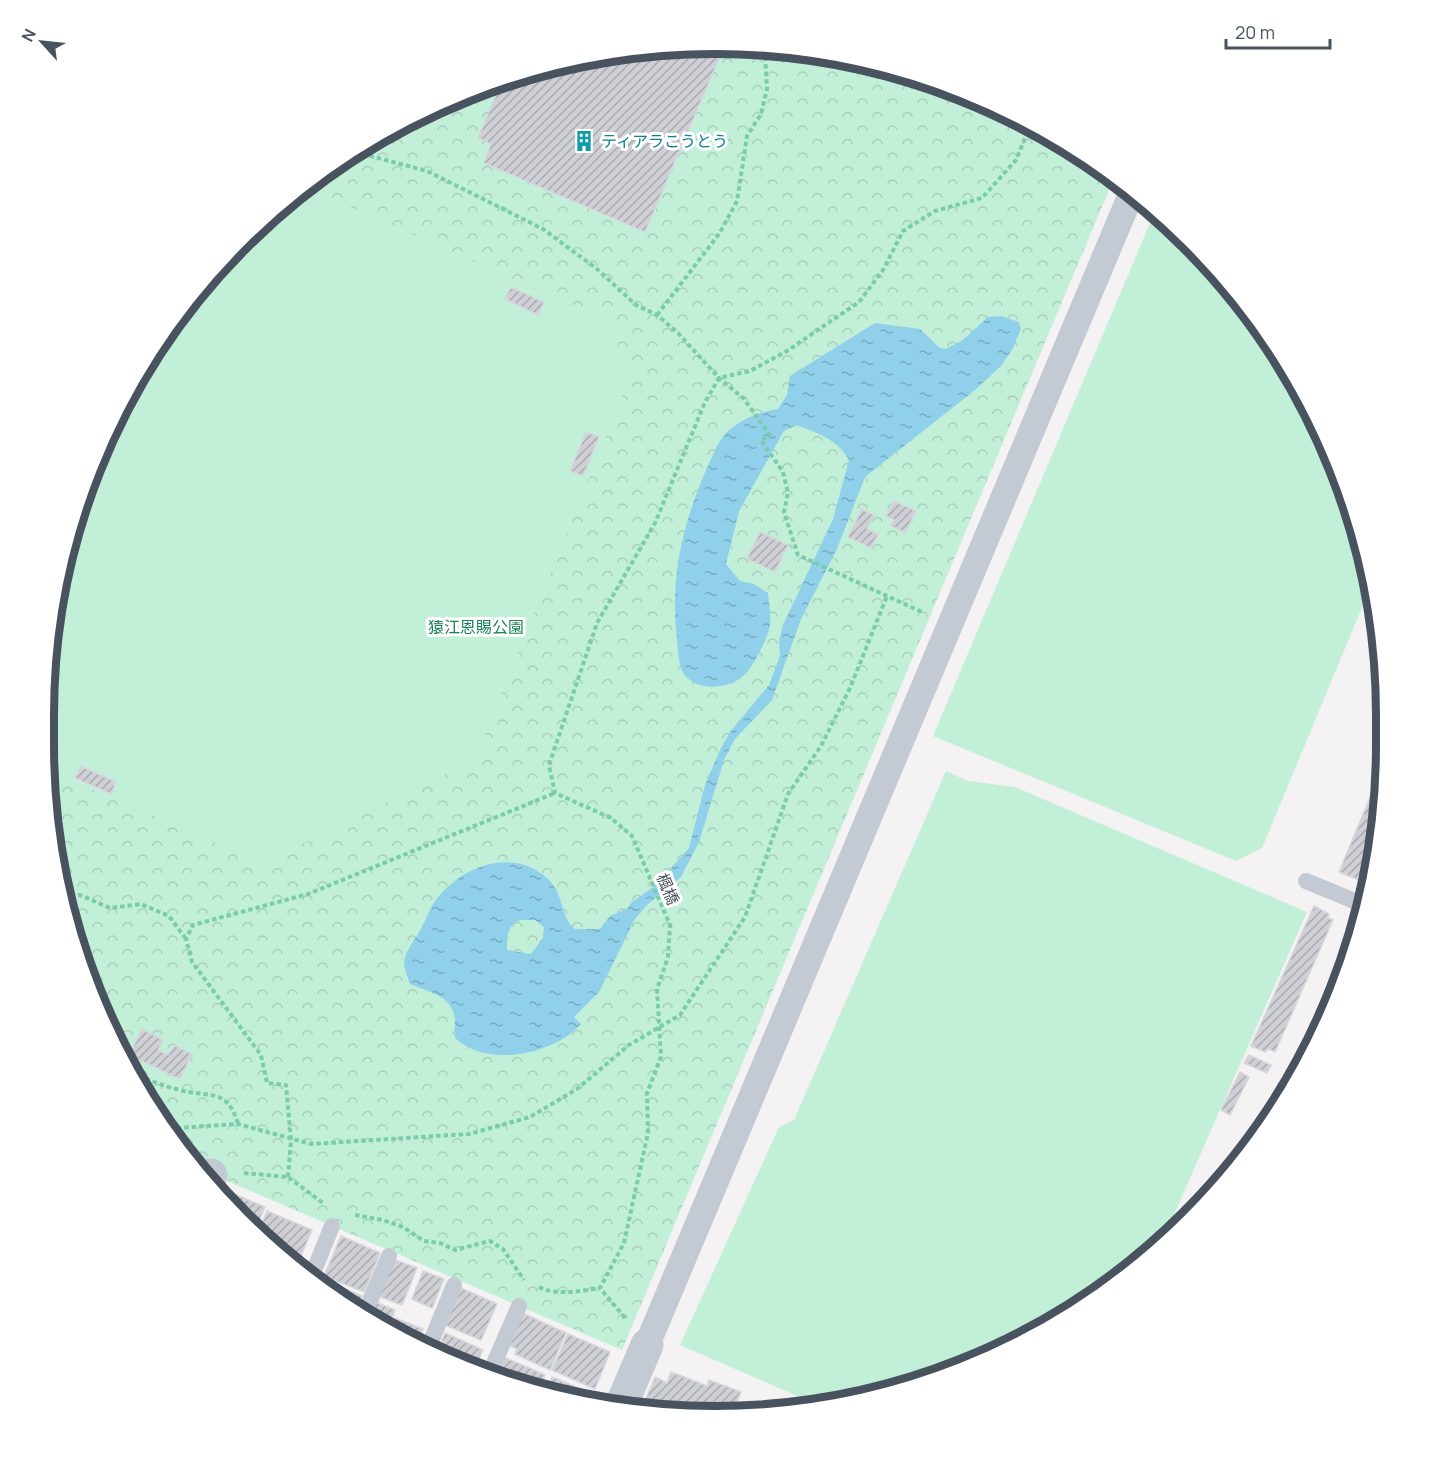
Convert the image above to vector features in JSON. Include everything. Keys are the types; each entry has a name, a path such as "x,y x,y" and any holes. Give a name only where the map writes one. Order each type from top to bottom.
{"street":[{"path":"624,1399 1129,200"}],"lane":[{"path":"1306,881 1357,901"},
{"path":"314,1270 332,1226"},
{"path":"367,1307 389,1256"},
{"path":"431,1342 454,1285"},
{"path":"492,1367 519,1306"}],"path":[{"path":"657,315 718,234 737,201 747,136 761,114 767,89 765,56"},
{"path":"186,939 194,925 308,894 555,793 549,765 597,622 655,523 705,402 719,378 750,371 787,351 859,302 883,270 903,231 935,211 982,198 1016,160 1027,133"},
{"path":"365,155 427,171 543,229 597,269 636,304 657,315 719,378 744,399 770,435 760,440 783,472 788,493 784,512 798,555 950,625"},
{"path":"177,1128 238,1124 291,1141 311,1144 469,1134 530,1118 578,1089 629,1045 680,1015 744,917 788,794 821,746 850,688 887,596"},
{"name":"楓橋","path":"555,793 611,818 632,836 670,925 668,957 657,989 660,1025"},
{"path":"72,896 80,895 110,908 141,904 170,916 186,939 192,962 261,1055 267,1083 286,1085 291,1141 288,1176"},
{"path":"600,1288 624,1243 648,1133 647,1093 661,1057 660,1025"},
{"path":"143,1077 177,1090 216,1094 233,1107 238,1124"},
{"path":"215,1177 234,1172 288,1176 321,1202 332,1206"},
{"path":"352,1214 393,1224 424,1241 440,1243 455,1250 490,1241 503,1249 524,1280 546,1291 578,1292 600,1288"},
{"path":"600,1288 647,1345"}],"green space":[{"name":"猿江恩賜公園","path":"672,55 758,55 801,60 886,77 968,104 1046,143 1111,186 622,1350 213,1175 191,1147 165,1112 122,1037 104,998 77,916 67,874 55,788 55,672 60,629 67,586 89,503 104,462 143,384 165,348 218,279 279,218 313,191 348,165 423,122 462,104 544,77 586,67"},
{"path":"313,191 609,321 630,377 475,760 263,863 55,773 55,672 67,586 77,544 104,462 122,423 165,348 218,279 279,218"},
{"path":"1152,219 1212,279 1265,348 1287,385 1326,462 1341,503 1363,586 1365,600 1262,848 1236,861 933,736"},
{"path":"946,771 968,781 1015,787 1307,912 1170,1223 1151,1242 1082,1295 1007,1338 968,1356 886,1383 805,1399 680,1345 779,1127 794,1120"}],"water":[{"path":"1002,316 1019,322 1021,329 1012,350 1001,366 975,390 865,477 837,549 801,619 772,700 735,739 724,760 699,842 681,877 647,905 635,919 599,992 574,1017 581,1024 569,1035 554,1043 520,1054 484,1053 468,1047 455,1038 455,1017 447,1002 436,994 410,984 404,964 408,951 435,901 455,881 479,868 505,862 519,864 532,868 552,883 565,916 575,929 600,929 610,916 627,909 632,902 655,886 689,848 705,785 720,750 730,732 769,685 780,656 779,641 783,625 833,519 849,460 839,447 820,434 797,425 784,431 739,511 726,564 740,581 754,584 768,593 769,631 755,661 742,677 720,686 703,686 689,680 679,662 675,595 680,553 690,511 706,470 724,435 745,420 778,409 787,395 790,376 875,323 920,329 940,348 946,349 963,340 988,317","holes":["521,920 535,920 544,927 543,938 531,954 507,950 510,928"]}],"building":[{"name":"ティアラこうとう","path":"721,54 645,232 484,163 491,144 478,138 498,91 503,89 586,67 629,60 672,55"},
{"path":"511,287 544,302 538,315 505,299"},
{"path":"586,432 599,437 583,476 570,471"},
{"path":"894,501 916,511 905,533 891,526 894,520 886,516"},
{"path":"862,509 874,515 867,529 878,534 871,548 848,537"},
{"path":"760,532 788,545 775,572 747,559"},
{"path":"81,766 116,782 111,794 75,778"},
{"path":"1374,788 1375,788 1361,881 1339,872"},
{"path":"1314,906 1329,914 1328,918 1333,920 1275,1052 1269,1049 1265,1052 1251,1046"},
{"path":"142,1029 163,1040 158,1050 168,1055 174,1045 192,1054 180,1079 133,1057 130,1052"},
{"path":"1249,1055 1271,1065 1267,1073 1244,1063"},
{"path":"1240,1072 1249,1077 1230,1115 1221,1110"},
{"path":"228,1191 265,1207 258,1222"},
{"path":"267,1211 312,1230 300,1259 279,1242 261,1225"},
{"path":"341,1236 380,1253 364,1292 324,1276"},
{"path":"393,1259 417,1268 402,1305 378,1296"},
{"path":"423,1271 444,1279 432,1308 412,1299"},
{"path":"333,1284 362,1296 359,1302"},
{"path":"461,1288 497,1304 481,1340 445,1325"},
{"path":"373,1301 395,1310 391,1321 370,1309"},
{"path":"520,1312 566,1333 550,1370 515,1354 517,1349 506,1344"},
{"path":"395,1318 423,1329 420,1336 393,1322"},
{"path":"445,1333 483,1350 478,1362 440,1346"},
{"path":"568,1334 610,1352 595,1389 552,1370"},
{"path":"499,1355 545,1375 542,1382 494,1368"},
{"path":"671,1372 707,1386 709,1380 741,1392 735,1406 672,1405 645,1401 655,1377 667,1383"},
{"path":"552,1377 586,1391 585,1393 549,1384"}],"place":[{"name":"ティアラこうとう","path":"584,141"}]}
